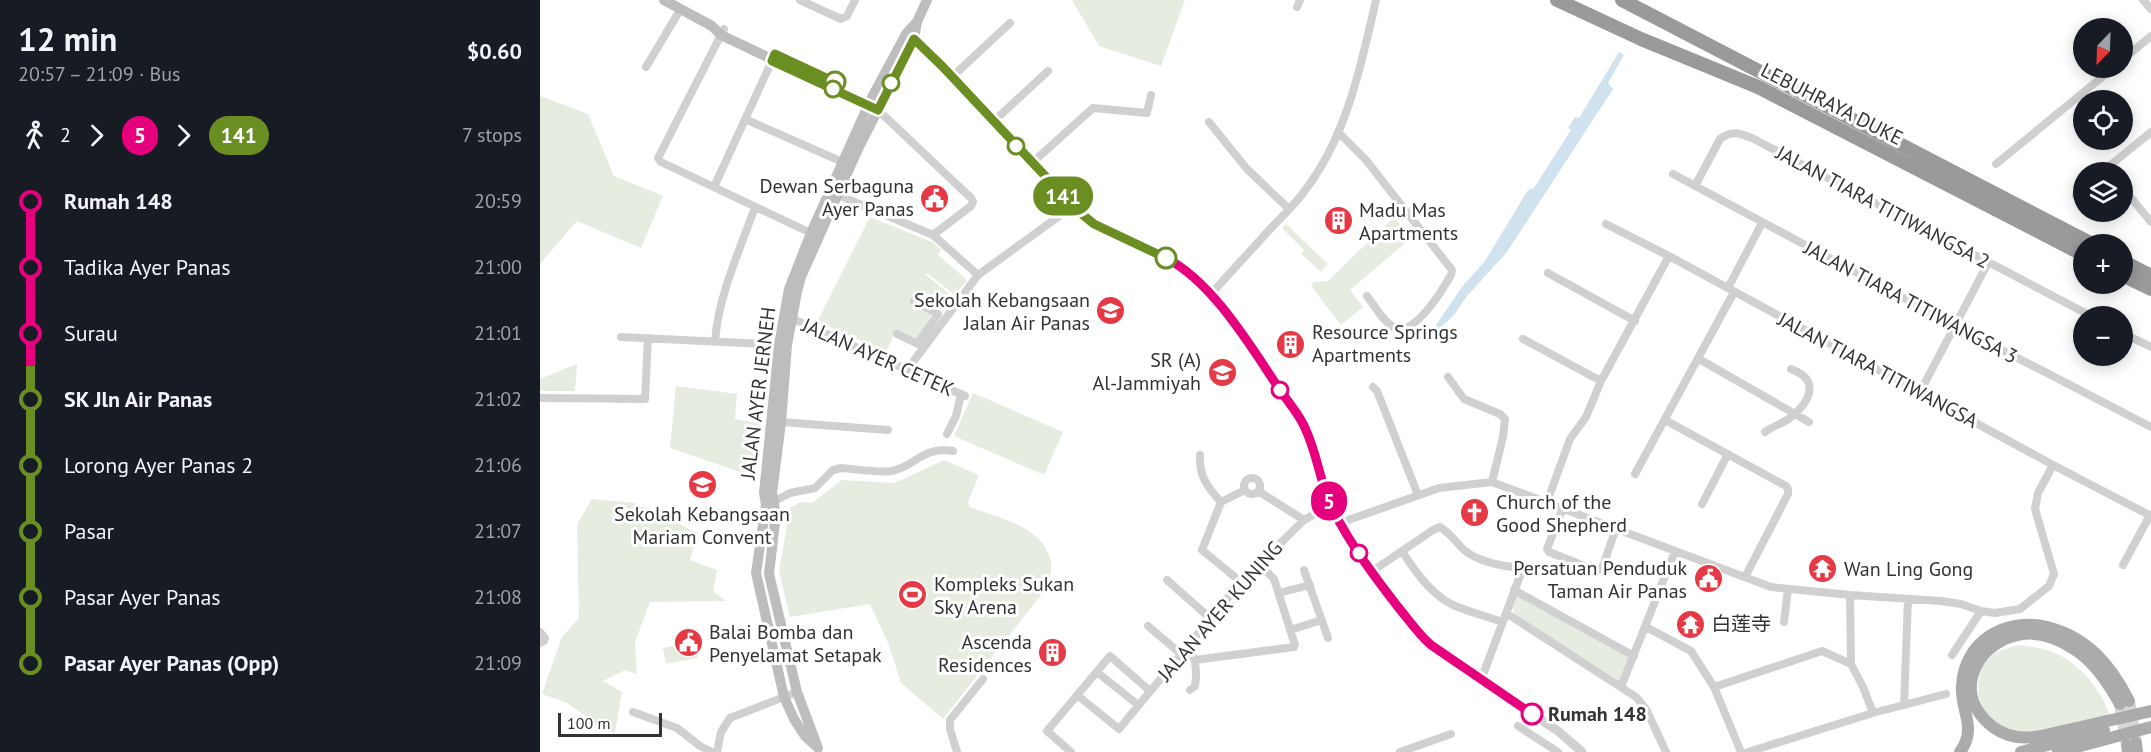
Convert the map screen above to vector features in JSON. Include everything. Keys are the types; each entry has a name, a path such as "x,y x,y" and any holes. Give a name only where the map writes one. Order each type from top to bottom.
{"highway":[{"name":"LEBUHRAYA DUKE","path":"1557,0 1641,39 1758,87 2073,249"},
{"name":"LEBUHRAYA DUKE","path":"1627,3 2073,234"},
{"path":"2133,267 2151,276"},
{"path":"2133,280 2151,289"}],"main road":[{"path":"664,0 774,58 874,104"},
{"name":"JALAN AYER JERNEH","path":"820,750 805,736 794,719 784,696 756,573 766,505 764,493 789,289 874,104 927,0"},
{"name":"JALAN AYER JERNEH","path":"820,750 797,692 769,574 775,522 772,493 781,422 783,345 815,235 838,195 847,164"},
{"path":"1960,752 1969,726 1961,686 1968,660 1980,642 2008,627 2023,625 2046,627 2080,640 2106,663 2117,678 2125,703 2087,659 2076,650 2041,635 2023,634 2001,640 1986,651 1972,677 1972,697 1980,715 1998,732 2019,737 2043,736 2150,721"},
{"path":"2058,752 2082,746 2150,721"},
{"path":"2021,752 2150,721"},
{"path":"2082,746 2102,752"}],"street":[{"path":"800,0 841,19 847,16 855,0"},
{"path":"1210,295 1304,193 1318,171 1338,132 1357,77 1376,0"},
{"path":"2143,0 2151,9"},
{"path":"646,67 680,10"},
{"path":"952,77 1010,23"},
{"path":"722,32 658,158 661,162 815,235"},
{"path":"2133,51 2151,36"},
{"path":"910,37 952,77 1073,206 1094,224 1180,265 1210,295 1239,330 1302,422 1312,444 1331,505 1340,523 1371,572 1424,639 1480,680 1558,731 1582,752"},
{"path":"714,187 774,58"},
{"path":"994,121 1048,71"},
{"path":"1996,164 2101,78"},
{"path":"1032,163 1093,108 1147,112 1151,95"},
{"path":"874,104 973,202 971,206 933,235"},
{"path":"745,119 847,164"},
{"path":"1209,122 1247,169 1289,209"},
{"path":"1338,132 1366,160 1452,270 1436,299 1406,329 1397,329 1389,324 1367,296"},
{"name":"JALAN TIARA TITIWANGSA 2","path":"1695,186 1720,139 1727,134 1737,132 2073,307"},
{"path":"2116,162 2151,132"},
{"name":"JALAN TIARA TITIWANGSA 3","path":"1673,174 1956,326 2151,427"},
{"path":"838,195 933,235 978,275"},
{"path":"2133,200 2151,222"},
{"path":"920,346 978,275 1073,206"},
{"path":"715,342 725,293 755,207"},
{"path":"1635,474 1699,359 1762,223"},
{"name":"JALAN TIARA TITIWANGSA","path":"1606,224 1670,256 2150,516"},
{"path":"1547,502 1569,440 1586,417 1601,381 1670,256"},
{"path":"1920,392 1988,263"},
{"path":"1548,273 1635,321"},
{"path":"906,370 939,314 914,301"},
{"name":"JALAN AYER CETEK","path":"791,318 963,395 956,416 946,434"},
{"path":"897,334 920,346"},
{"path":"621,337 783,345"},
{"path":"540,398 645,399 648,338"},
{"path":"1523,339 1601,381"},
{"path":"2133,339 2151,348"},
{"path":"1699,359 1809,422"},
{"path":"1765,432 1789,419 1809,393 1810,383 1802,373 1791,369"},
{"path":"1448,377 1464,399 1500,414 1505,419 1492,482"},
{"path":"1372,387 1377,390 1418,495"},
{"path":"1665,420 1788,489 1788,494 1745,577"},
{"path":"781,422 888,430"},
{"path":"773,502 790,493 815,488 833,470 841,468 892,471 928,452 942,449 953,451"},
{"path":"1702,504 1728,454"},
{"path":"1200,455 1204,484 1221,502"},
{"path":"1340,523 1418,495 1454,485 1492,482 1771,587 1961,604 1995,613 2020,609 2049,586 2053,580 2054,574 2035,509 2038,494 2053,465"},
{"path":"1245,490 1245,482 1252,479 1258,483 1258,491"},
{"path":"1241,582 1202,550 1221,502 1245,490"},
{"path":"1245,490 1250,494 1258,491"},
{"path":"1258,491 1304,520"},
{"name":"JALAN AYER KUNING","path":"1077,696 1119,729 1241,582 1304,520 1331,505"},
{"path":"1563,508 1547,549 1549,552 1597,571 1603,566 1616,528"},
{"path":"2123,565 2150,516"},
{"path":"1371,572 1440,527 1475,556 1523,568 1480,680"},
{"path":"1402,551 1415,572 1434,591 1453,604 1502,622"},
{"path":"1621,687 1675,551"},
{"path":"1195,660 1291,648 1295,645 1274,579 1259,564"},
{"path":"1304,570 1328,638"},
{"path":"1167,580 1211,619"},
{"path":"1279,594 1310,585"},
{"path":"1784,622 1788,589"},
{"path":"1514,590 1634,656"},
{"path":"1850,595 1851,664 1873,713"},
{"path":"1904,705 1908,599"},
{"path":"1952,655 1981,611"},
{"path":"1506,613 1636,697 1646,709 1666,752"},
{"path":"1290,630 1322,620"},
{"path":"1148,626 1181,654"},
{"path":"1646,627 1691,651 1714,687 1741,752"},
{"path":"540,632 545,638 540,644"},
{"path":"1187,647 1195,660 1195,686 1190,690"},
{"path":"1714,687 1822,651 1851,664"},
{"path":"1071,752 1047,731 1110,656 1150,691"},
{"path":"1097,672 1138,705"},
{"path":"957,752 950,729 950,720 984,680"},
{"path":"717,752 721,732 730,718 797,692"},
{"path":"1748,752 1873,713 1946,694"},
{"path":"633,712 677,728 700,746 712,752"},
{"path":"1518,726 1558,752"},
{"path":"1400,752 1451,734"}],"shaded area":[{"path":"1072,0 1185,0 1161,66 1099,46"},
{"path":"540,96 588,114 614,176 663,196 641,248 577,221 540,264"},
{"path":"870,217 932,242 941,249 938,255 967,280 955,295 927,273 926,275 951,295 938,311 932,314 917,341 896,332 886,351 817,322"},
{"path":"1394,217 1411,238 1350,290 1363,307 1341,325 1311,286 1314,282 1328,281"},
{"path":"1286,224 1328,264 1321,272 1301,254 1304,250 1282,228"},
{"path":"577,364 575,391 540,391 540,379"},
{"path":"676,386 737,394 735,419 761,424 752,476 670,448"},
{"path":"973,393 1063,432 1044,475 954,436"},
{"name":"Kompleks Sukan Sky Arena","path":"944,460 979,475 968,502 970,507 1028,530 1045,547 1050,558 1051,572 1048,586 943,719 901,683 889,645 870,604 790,617 779,571 790,508 801,502 812,503 842,480 895,483"},
{"path":"592,499 635,503 698,533 690,560 717,570 713,591 726,601 650,602 635,642 637,674 625,670 603,681 622,692 615,733 603,729 567,703 542,694 562,637 579,618 577,524"},
{"path":"1518,596 1630,658 1619,682 1515,615 1512,607 1515,597"},
{"path":"695,642 698,658 666,664 663,648"},
{"path":"2019,645 2058,654 2077,667 2094,685 2110,716 2032,732 2009,730 1997,724 1982,706 1978,683 1981,671 1987,661 1997,652"}],"water":[{"path":"1619,52 1624,55 1608,83 1613,89 1507,252 1467,296 1454,315 1435,333 1432,331 1462,287 1485,261 1528,190 1534,188 1571,130 1568,128 1575,117 1579,118"}],"tunnel":[{"path":"2129,701 2136,742"},
{"path":"2120,704 2127,745"}],"bus line":[{"name":"141","path":"835,82 775,54 772,61 878,110 914,39 1078,211 1094,224 1166,258"},
{"name":"5","path":"1166,258 1180,265 1228,315 1302,422 1312,444 1331,505 1340,523 1371,572 1419,633 1431,645 1532,714"}],"place":[{"name":"Dewan Serbaguna Ayer Panas","path":"935,198"},
{"name":"Madu Mas Apartments","path":"1338,221"},
{"name":"Sekolah Kebangsaan Jalan Air Panas","path":"1111,311"},
{"name":"Resource Springs Apartments","path":"1291,344"},
{"name":"SR (A) Al-Jammiyah","path":"1222,372"},
{"name":"Sekolah Kebangsaan Mariam Convent","path":"702,484"},
{"name":"Church of the Good Shepherd","path":"1475,513"},
{"name":"Wan Ling Gong","path":"1823,569"},
{"name":"Persatuan Penduduk Taman Air Panas","path":"1708,579"},
{"name":"Kompleks Sukan Sky Arena","path":"913,595"},
{"name":"白莲寺","path":"1690,624"},
{"name":"Balai Bomba dan Penyelamat Setapak","path":"688,643"},
{"name":"Ascenda Residences","path":"1053,653"},
{"name":"Rumah 148","path":"1532,714"}]}
